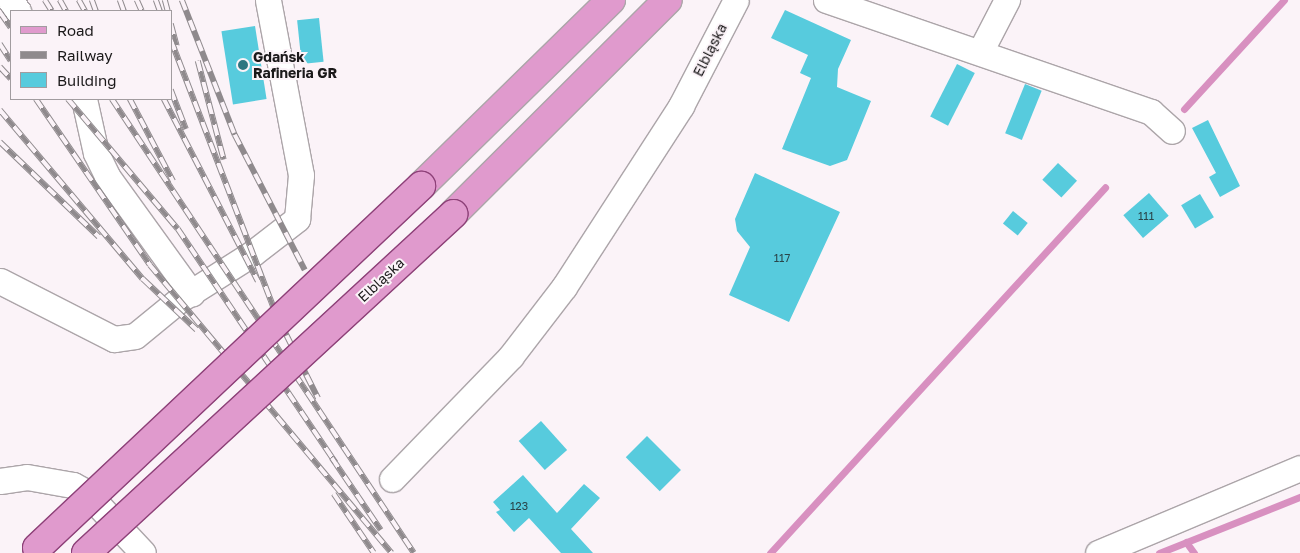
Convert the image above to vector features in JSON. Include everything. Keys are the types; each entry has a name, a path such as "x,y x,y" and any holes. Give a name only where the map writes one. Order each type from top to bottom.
{"main road":[{"path":"34,550 421,186 611,0"},
{"name":"Elbląska","path":"86,553 453,214 668,0"}],"street":[{"path":"0,281 114,339 135,336 179,300 192,294 297,218 301,175 268,0"},
{"name":"Elbląska","path":"392,480 512,356 564,287 681,106 736,0"},
{"path":"826,0 1151,112 1172,131"},
{"path":"980,52 1007,0"},
{"path":"84,100 96,153 107,176 192,294"},
{"path":"1098,553 1300,468"},
{"path":"0,481 28,477 73,485 86,492 143,553"}],"building":[{"path":"785,10 851,40 838,69 837,87 871,101 847,160 830,166 782,149 811,78 800,73 808,55 771,38"},
{"path":"319,18 324,62 302,64 297,20"},
{"name":"Gdańsk Rafineria GR","path":"255,26 267,99 233,104 221,31"},
{"path":"957,64 975,73 948,126 930,117"},
{"path":"1025,84 1042,91 1022,140 1005,133"},
{"path":"1208,120 1240,186 1220,197 1209,177 1216,173 1192,128"},
{"path":"1058,163 1077,181 1061,198 1042,180"},
{"path":"755,173 840,212 789,322 729,295 750,247 737,231 735,219"},
{"path":"1149,193 1169,216 1143,238 1123,215"},
{"path":"1200,194 1214,217 1195,228 1181,205"},
{"path":"1013,211 1028,223 1018,235 1003,223"},
{"path":"541,421 567,450 545,470 519,441"},
{"path":"647,436 681,470 660,491 626,457"},
{"path":"523,475 557,513 584,484 600,498 571,529 593,553 561,553 529,518 514,532 496,512 500,510 493,502"}],"waterway":[{"path":"1184,109 1284,0"},
{"path":"770,553 1105,187"},
{"path":"1159,553 1300,497"},
{"path":"1186,542 1194,553"}],"railway":[{"path":"45,0 51,10"},
{"path":"60,0 65,10"},
{"path":"79,0 84,10"},
{"path":"92,0 96,10"},
{"path":"120,0 124,10"},
{"path":"137,0 142,10"},
{"path":"156,0 160,10"},
{"path":"165,0 168,10"},
{"path":"182,0 235,135 305,270"},
{"path":"0,12 10,27"},
{"path":"172,28 177,46"},
{"path":"172,43 277,316 318,398"},
{"path":"0,44 10,59"},
{"path":"198,61 224,160"},
{"path":"0,67 10,78"},
{"path":"172,93 186,129"},
{"path":"37,100 150,265 392,553"},
{"path":"69,100 178,229 336,463"},
{"path":"113,100 414,553"},
{"path":"131,100 173,181"},
{"path":"165,100 258,281"},
{"path":"0,110 143,279 197,330"},
{"path":"0,142 99,237"},
{"path":"332,458 381,530"},
{"path":"334,494 374,553"}],"place":[{"name":"Gdańsk Rafineria GR","path":"243,65"}]}
